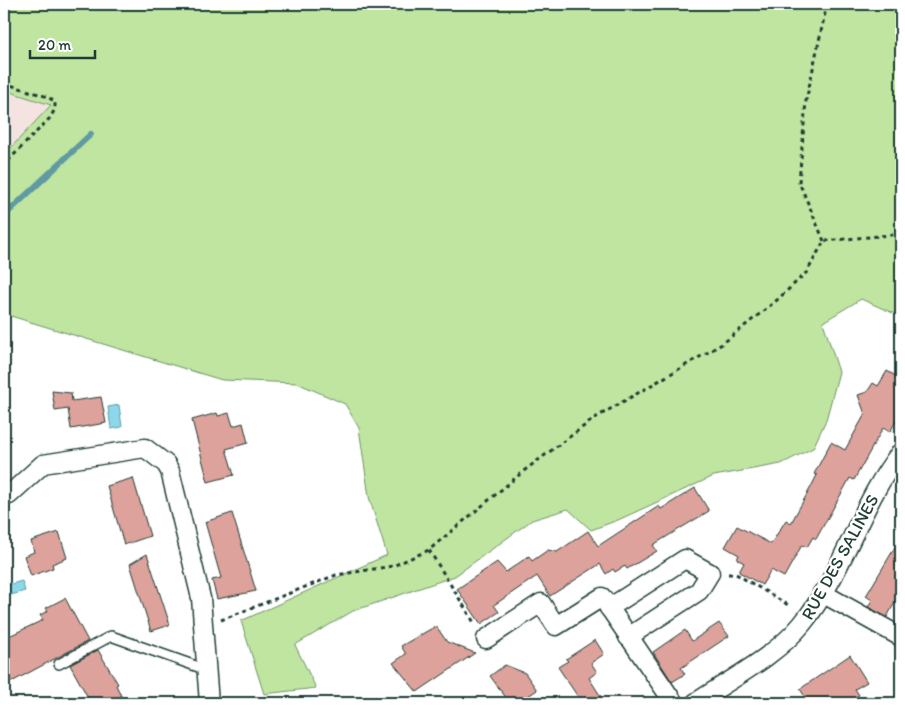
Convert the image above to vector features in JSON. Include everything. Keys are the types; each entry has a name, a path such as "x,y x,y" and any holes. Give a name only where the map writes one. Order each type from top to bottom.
{"street":[{"path":"9,495 43,464 145,448 166,464 170,471 201,598 209,703"},
{"name":"RUE DES SALINES","path":"695,703 787,640 808,617 884,477 901,452"},
{"path":"609,608 685,559 710,573 699,591 628,636"},
{"path":"822,593 901,638"},
{"path":"486,640 541,603 556,626 602,597 674,703"}],"lane":[{"path":"59,664 111,636 207,670"}],"path":[{"path":"824,241 799,182 806,101 827,4"},
{"path":"4,83 48,97 54,102 55,109 50,118 4,165"},
{"path":"824,241 901,234"},
{"path":"204,627 336,575 393,566 429,550 524,470 595,418 722,344 777,300 807,272 824,241"},
{"path":"429,550 486,640"},
{"path":"710,573 736,574 808,617"}],"shaded area":[{"path":"4,90 52,105 4,155"}],"green space":[{"path":"4,4 901,4 901,312 895,314 861,299 823,322 839,372 826,420 813,448 781,464 714,476 618,520 591,530 568,509 532,520 455,576 353,611 295,645 316,688 264,694 241,621 387,555 369,497 359,428 345,404 297,383 222,380 4,314 4,155 51,105 4,90"}],"water":[{"path":"119,405 122,427 111,429 108,407"},
{"path":"22,581 25,591 4,597 4,586"}],"building":[{"path":"887,371 901,379 901,412 890,432 883,428 854,480 850,478 816,539 813,537 807,547 802,545 784,577 771,570 762,585 739,572 744,563 737,559 739,555 725,547 737,526 771,544 786,520 791,523 817,475 814,474 831,442 845,450 865,414 858,395 867,392 873,383 878,386"},
{"path":"52,391 71,393 72,401 101,397 106,423 71,429 68,409 55,411"},
{"path":"217,413 218,416 229,413 233,426 243,423 248,443 226,449 234,475 208,482 192,420"},
{"path":"133,478 150,536 124,545 107,486"},
{"path":"695,488 709,511 653,545 657,551 627,569 625,566 615,572 613,569 606,574 600,564 550,596 537,576 494,605 499,612 481,624 457,589 497,562 506,572 529,556 532,561 548,550 557,552 588,531 598,546 659,506 661,509"},
{"path":"232,513 256,591 217,599 212,580 221,578 205,522"},
{"path":"59,532 67,558 52,564 53,568 31,576 24,556 34,552 31,541"},
{"path":"901,537 901,591 887,617 868,607 872,600 866,596"},
{"path":"147,554 170,625 151,631 130,564"},
{"path":"65,598 88,641 4,686 4,633 7,637 43,620 40,615 48,611 46,608"},
{"path":"719,623 729,636 681,668 685,674 672,682 653,652 685,630 692,641"},
{"path":"436,626 447,642 475,653 417,692 393,663 406,654 401,646"},
{"path":"595,640 604,654 591,663 597,672 589,678 605,703 582,703 558,667 568,661 566,659"},
{"path":"98,650 118,684 116,685 122,698 112,703 91,703 70,665"},
{"path":"850,655 867,682 855,689 859,695 846,703 809,703 800,689"},
{"path":"505,665 525,673 537,690 518,703 510,703 490,676"}],"waterway":[{"path":"4,216 91,134"}]}
